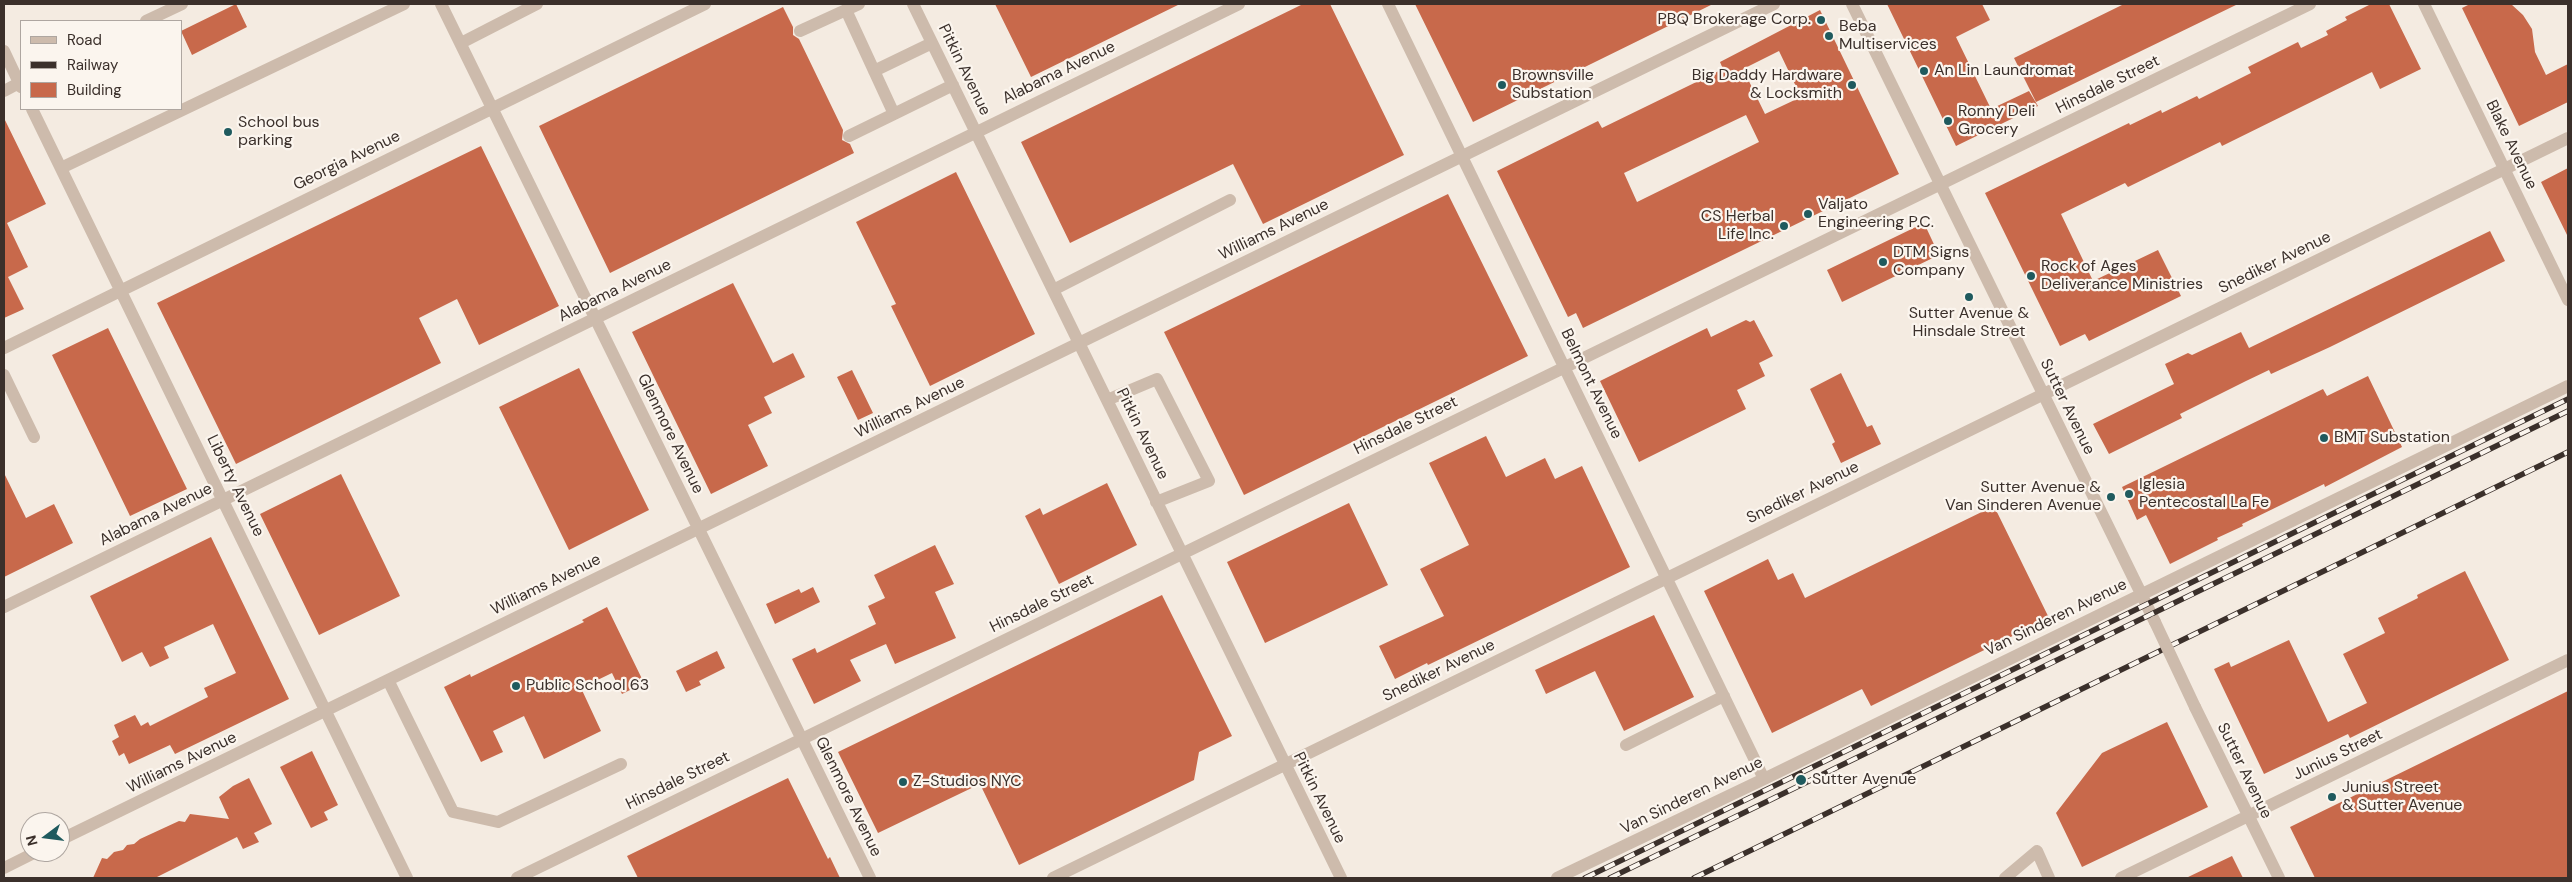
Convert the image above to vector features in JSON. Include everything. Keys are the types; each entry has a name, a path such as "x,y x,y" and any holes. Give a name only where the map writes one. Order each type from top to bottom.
{"street":[{"path":"148,20 182,4"},
{"path":"61,168 404,4"},
{"name":"Glenmore Avenue","path":"441,4 870,878"},
{"path":"460,43 537,4"},
{"name":"Georgia Avenue","path":"4,348 706,4"},
{"path":"800,31 859,4"},
{"name":"Pitkin Avenue","path":"913,4 1341,878"},
{"name":"Alabama Avenue","path":"4,607 1239,4"},
{"name":"Belmont Avenue","path":"1388,4 1764,779"},
{"name":"Williams Avenue","path":"70,835 1774,4"},
{"name":"Sutter Avenue","path":"1852,4 2042,394 2142,594 2279,878"},
{"name":"Hinsdale Street","path":"517,878 2310,4"},
{"name":"Blake Avenue","path":"2424,4 2568,300"},
{"path":"846,10 894,114"},
{"path":"874,71 932,43"},
{"path":"4,51 20,82"},
{"path":"4,91 20,84"},
{"path":"849,136 953,85"},
{"name":"Liberty Avenue","path":"32,110 407,878"},
{"name":"Snediker Avenue","path":"1052,878 2568,138"},
{"path":"1053,290 1230,200"},
{"path":"4,375 34,437"},
{"path":"1107,400 1157,379 1209,481 1156,502"},
{"name":"Van Sinderen Avenue","path":"1557,878 1764,779 2568,386"},
{"name":"Junius Street","path":"2121,878 2568,660"},
{"path":"388,680 453,812 498,822 621,764"},
{"path":"1626,745 1724,696"},
{"path":"2005,878 2037,851 2049,878"},
{"path":"4,868 20,860"}],"building":[{"path":"236,4 247,27 192,55 182,31"},
{"path":"995,4 1180,4 1031,77"},
{"path":"1303,4 1330,4 1404,155 1263,224 1233,164 1070,243 1021,142"},
{"name":"Brownsville Substation","path":"1415,4 1713,4 1473,122"},
{"path":"1887,4 1982,4 1990,20 1956,37 1991,109 2029,91 2038,106 1956,146"},
{"path":"2124,4 2238,4 2036,102 2014,58"},
{"path":"2371,4 2389,4 2421,69 2380,89 2372,72 2222,146 2220,142 2128,187 2125,183 2061,214 2093,281 2158,250 2181,296 2089,341 2085,334 2060,346 1985,193 2129,123 2130,125 2161,110 2162,113 2197,96 2199,99 2251,73 2248,67 2298,42 2301,48 2328,35 2326,31 2347,20 2345,17"},
{"path":"2470,4 2511,4 2523,15 2532,29 2535,52 2546,75 2568,64 2568,102 2519,126 2462,8"},
{"path":"783,7 793,27 793,35 799,39 843,130 842,140 850,144 854,153 610,273 539,126"},
{"path":"1820,10 1899,174 1583,328 1576,313 1568,317 1497,171 1598,121 1602,128 1723,69 1720,62","holes":["1779,51 1801,97 1765,114 1743,69","1746,115 1759,142 1637,202 1624,173"]},
{"path":"4,118 46,204 7,223 28,267 8,277 24,309 4,318"},
{"path":"481,146 559,306 479,345 457,299 419,318 441,363 236,464 157,303"},
{"path":"2568,168 2568,237 2541,182"},
{"path":"956,172 1035,334 930,386 891,306 896,304 856,222"},
{"path":"1448,194 1528,356 1244,495 1164,332"},
{"name":"DTM Signs Company","path":"1924,223 1939,255 1842,302 1827,270"},
{"path":"2490,231 2505,261 2330,347 2271,374 2269,370 2246,381 2180,414 2182,418 2109,454 2093,424 2174,384 2165,364 2188,353 2192,355 2241,332 2249,348"},
{"path":"733,283 773,363 793,353 805,377 764,397 772,413 748,425 768,466 711,494 632,332"},
{"path":"1746,320 1750,322 1754,320 1773,356 1759,363 1765,376 1737,390 1746,409 1639,462 1600,381 1707,328 1711,337"},
{"path":"108,328 187,489 130,516 52,355"},
{"path":"579,368 649,510 569,550 499,407"},
{"path":"852,370 873,413 858,420 837,377"},
{"path":"1841,373 1867,427 1872,425 1881,444 1841,463 1832,444 1835,442 1810,389"},
{"path":"2368,376 2402,447 2325,487 2324,484 2242,524 2243,526 2217,538 2218,540 2170,564 2146,515 2137,520 2122,487 2323,389 2327,396"},
{"path":"1486,436 1506,477 1545,458 1555,479 1582,466 1630,567 1428,665 1427,663 1395,679 1379,646 1444,616 1420,569 1469,545 1429,463"},
{"path":"4,473 26,518 54,504 73,543 4,577"},
{"path":"341,474 400,596 319,635 260,514"},
{"path":"1107,483 1137,545 1059,584 1025,516 1040,508 1043,515"},
{"path":"1349,503 1388,585 1265,643 1227,562"},
{"path":"1994,506 2049,618 1871,706 1862,689 1772,733 1704,591 1768,559 1778,580 1793,573 1805,598"},
{"path":"211,537 289,699 175,754 170,745 129,764 124,753 119,756 112,741 119,737 114,725 135,715 141,726 148,722 150,726 208,697 204,688 236,673 213,624 164,647 169,658 150,667 142,652 122,662 90,596"},
{"path":"935,545 954,584 935,592 956,638 895,664 886,644 850,660 861,681 814,704 792,659 815,648 817,653 876,624 868,606 885,598 874,575"},
{"path":"2465,571 2509,660 2350,738 2348,734 2264,774 2214,669 2229,662 2231,667 2289,640 2328,722 2367,703 2343,654 2385,633 2378,618 2418,598 2417,595"},
{"path":"813,587 820,602 775,624 766,604 799,589 801,593"},
{"path":"1162,595 1232,736 1199,752 1194,780 1019,865 980,784 878,833 838,752"},
{"name":"Public School 63","path":"607,607 644,683 622,694 612,673 581,688 601,731 544,759 524,716 493,731 503,752 481,762 444,687 470,674 471,677 584,622 582,620"},
{"path":"1654,615 1694,697 1624,731 1595,671 1546,694 1535,670"},
{"path":"717,651 725,668 699,681 701,685 686,692 676,671"},
{"path":"2568,691 2568,878 2315,878 2290,827"},
{"path":"2167,722 2208,807 2082,867 2056,813 2102,753"},
{"path":"312,751 338,805 324,812 328,820 311,828 280,767"},
{"path":"249,778 272,824 254,833 259,842 243,849 237,837 155,878 93,878 102,858 107,859 114,852 123,850 127,845 134,844 140,839 179,821 185,822 190,814 229,819 219,797 233,786"},
{"path":"788,778 828,859 830,857 840,878 638,878 627,856"},
{"path":"2232,856 2243,878 2186,878"}],"railway":[{"path":"1585,878 2568,399"},
{"path":"1610,878 2568,411"},
{"path":"1694,878 2568,452"}],"place":[{"name":"PBQ Brokerage Corp.","path":"1821,20"},
{"name":"Beba Multiservices","path":"1829,36"},
{"name":"An Lin Laundromat","path":"1924,71"},
{"name":"Brownsville Substation","path":"1502,85"},
{"name":"Big Daddy Hardware & Locksmith","path":"1852,85"},
{"name":"Ronny Deli Grocery","path":"1948,121"},
{"name":"School bus parking","path":"228,132"},
{"name":"Valjato Engineering P.C.","path":"1808,214"},
{"name":"CS Herbal Life Inc.","path":"1784,226"},
{"name":"DTM Signs Company","path":"1883,262"},
{"name":"Rock of Ages Deliverance Ministries","path":"2031,276"},
{"name":"Sutter Avenue & Hinsdale Street","path":"1969,297"},
{"name":"BMT Substation","path":"2324,438"},
{"name":"Iglesia Pentecostal La Fe","path":"2129,494"},
{"name":"Sutter Avenue & Van Sinderen Avenue","path":"2111,497"},
{"name":"Public School 63","path":"516,686"},
{"name":"Sutter Avenue","path":"1801,780"},
{"name":"Z-Studios NYC","path":"903,782"},
{"name":"Junius Street & Sutter Avenue","path":"2332,797"}]}
